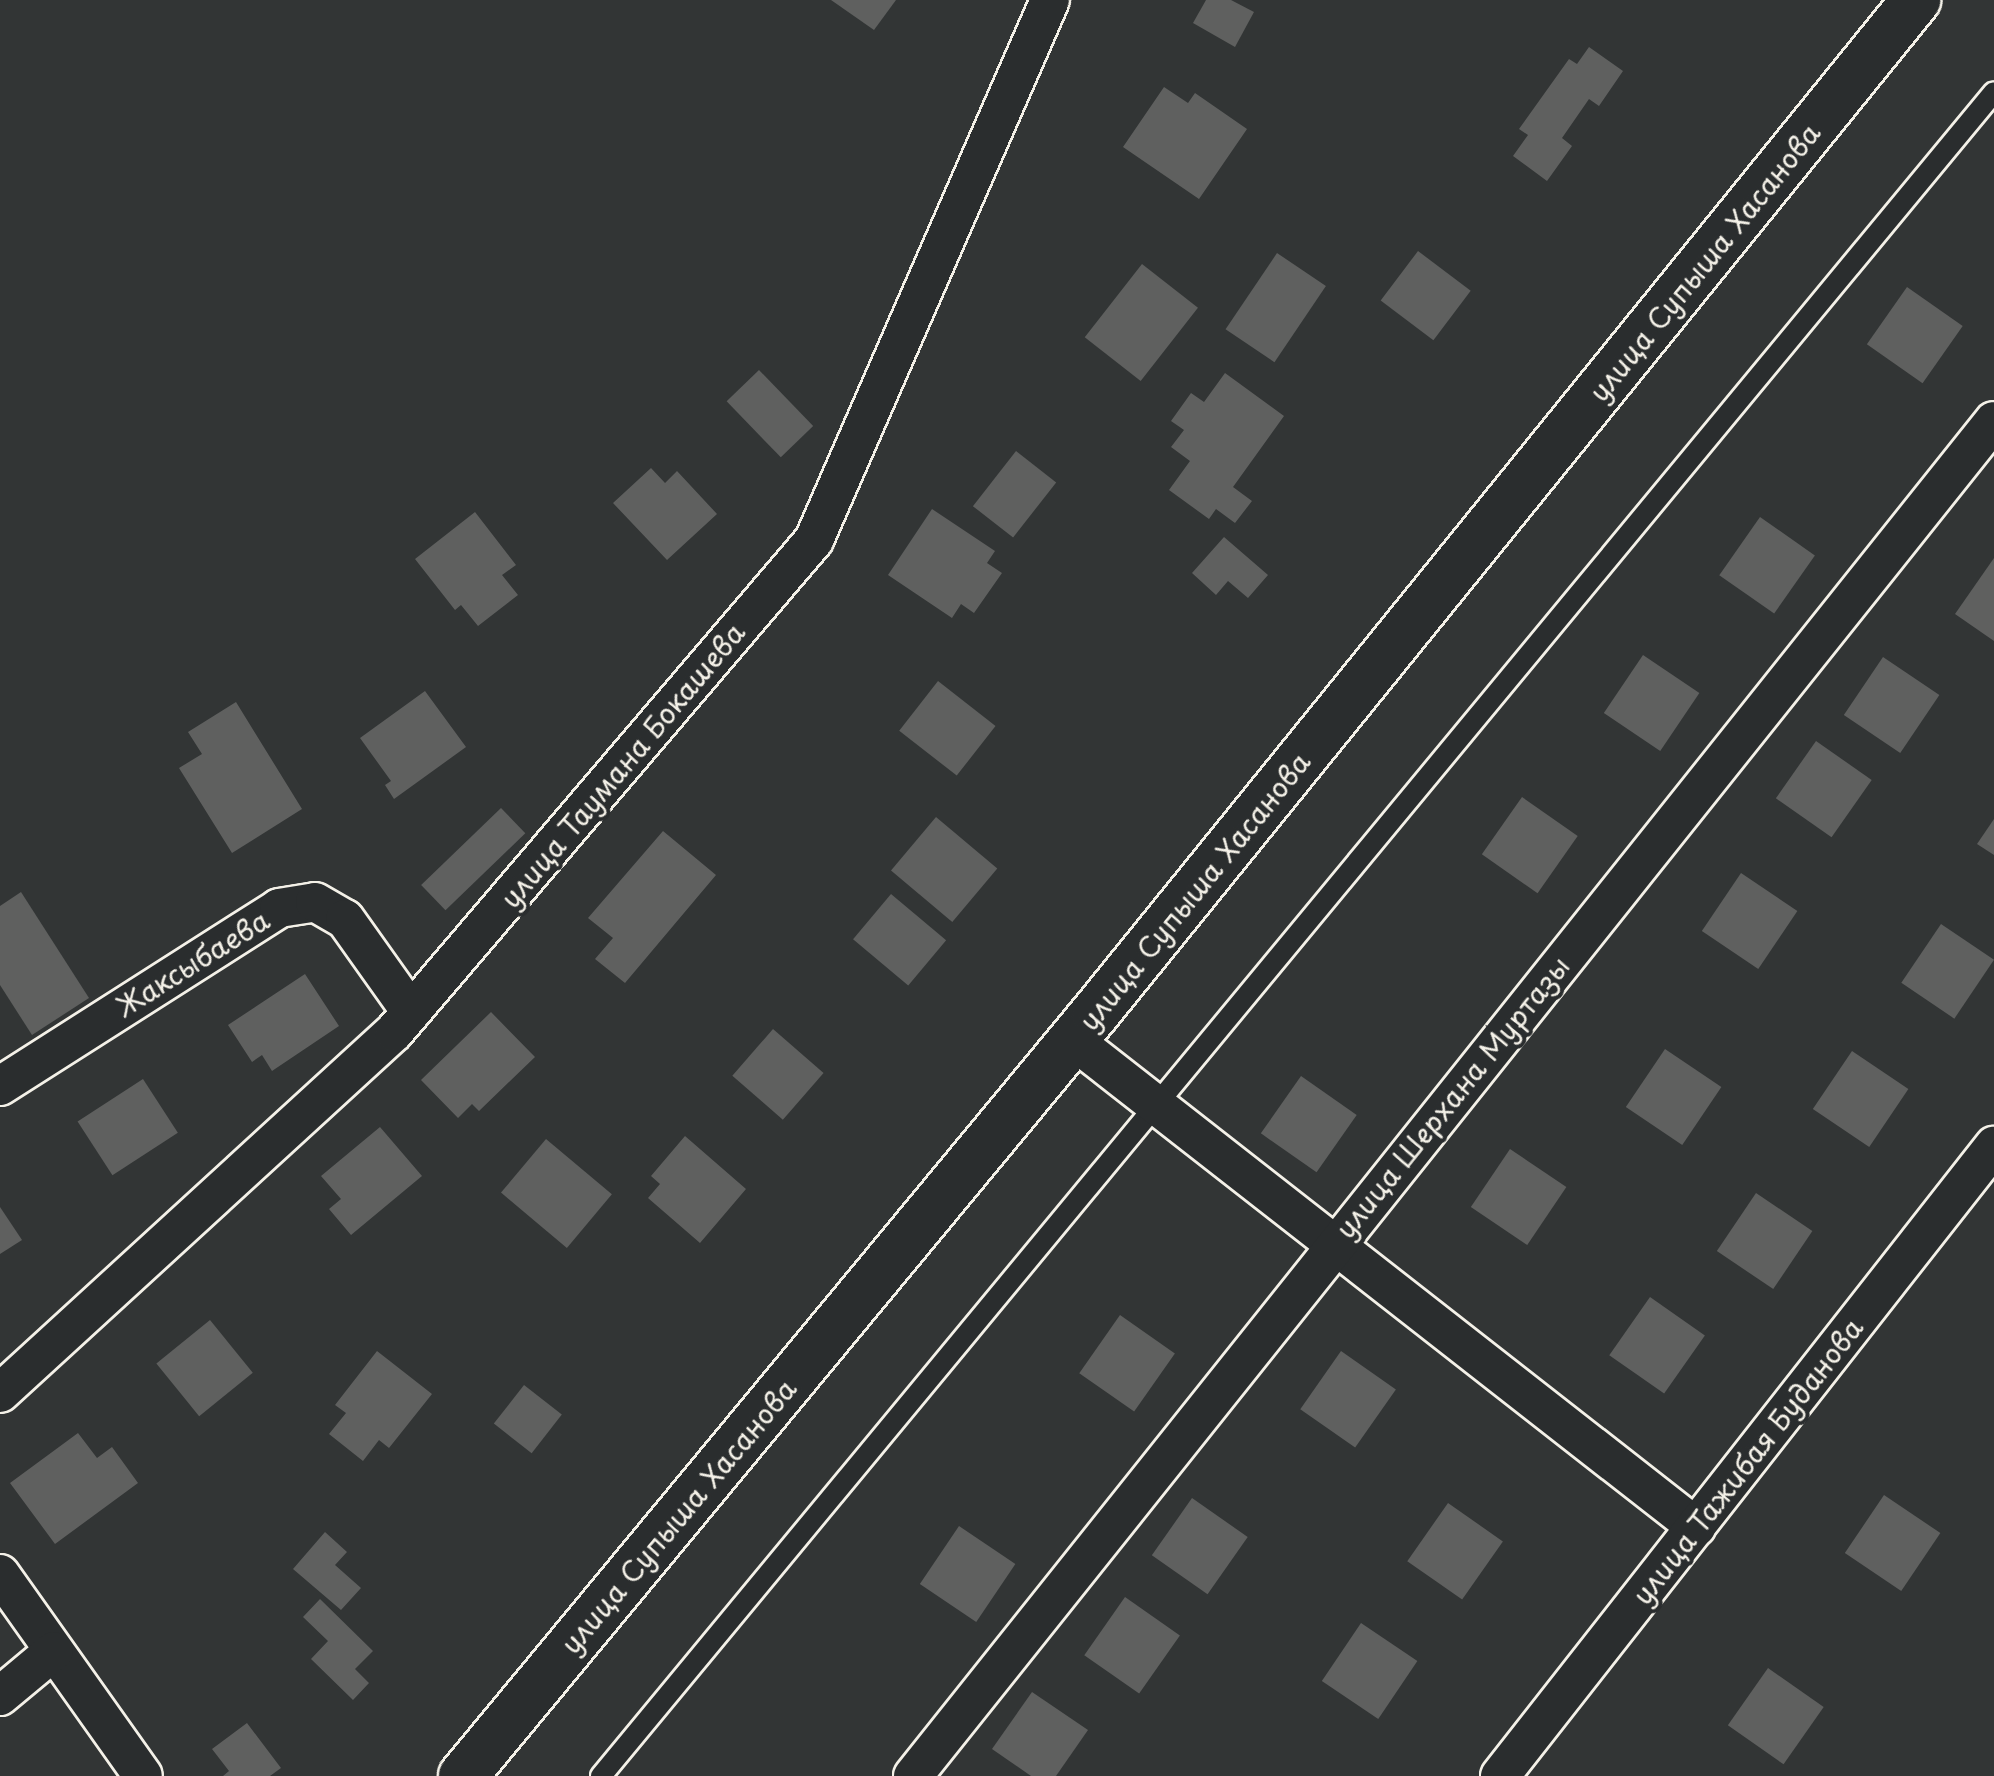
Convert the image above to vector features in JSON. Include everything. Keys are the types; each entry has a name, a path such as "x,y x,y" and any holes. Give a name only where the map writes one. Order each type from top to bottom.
{"street":[{"name":"улица Таумана Бокашева","path":"0,1393 411,1012 814,540 1050,0"},
{"name":"улица Супыша Хасанова","path":"463,1776 1074,1040 1916,0"},
{"name":"улица Шерхана Муртазы","path":"914,1776 1334,1244 1994,421"},
{"name":"Жаксыбаева","path":"0,1086 279,908 315,902 345,919 411,1012"},
{"path":"1074,1040 1696,1527"},
{"name":"улица Тажибая Буданова","path":"1500,1776 1994,1146"},
{"path":"0,1574 143,1776"},
{"path":"0,1696 54,1650"}],"lane":[{"path":"601,1776 1994,92"}],"building":[{"path":"831,0 896,0 874,30"},
{"path":"1206,0 1231,0 1254,12 1235,47 1193,23"},
{"path":"1589,47 1623,71 1599,106 1589,99 1562,138 1572,146 1547,181 1513,156 1528,135 1519,129 1569,59 1577,64"},
{"path":"1164,87 1188,103 1195,93 1247,129 1199,199 1123,147"},
{"path":"1418,251 1471,291 1433,340 1381,301"},
{"path":"1277,253 1326,286 1274,362 1226,329"},
{"path":"1142,264 1198,308 1141,381 1085,337"},
{"path":"1907,287 1963,326 1923,383 1867,344"},
{"path":"759,370 813,426 781,457 727,401"},
{"path":"1225,373 1284,416 1233,487 1252,501 1235,523 1216,509 1209,519 1169,490 1190,461 1171,447 1184,430 1171,421 1191,393 1204,402"},
{"path":"1016,451 1056,482 1013,538 973,506"},
{"path":"651,468 665,483 677,471 717,514 667,560 613,503"},
{"path":"932,509 995,551 987,563 1002,573 974,613 961,604 952,618 888,575"},
{"path":"475,512 516,565 502,575 518,595 478,626 461,605 455,610 415,559"},
{"path":"1760,517 1815,555 1774,614 1719,575"},
{"path":"1224,537 1268,575 1248,598 1228,581 1216,595 1192,573"},
{"path":"1994,558 1994,641 1955,614"},
{"path":"1643,655 1699,693 1660,751 1604,713"},
{"path":"1883,657 1939,695 1900,753 1844,715"},
{"path":"938,681 996,726 957,776 899,731"},
{"path":"425,691 466,747 394,799 385,785 391,781 360,738"},
{"path":"236,702 302,809 232,853 179,768 202,754 188,732"},
{"path":"1816,741 1872,780 1832,837 1776,798"},
{"path":"1522,797 1578,836 1538,893 1482,854"},
{"path":"501,808 525,833 445,910 421,885"},
{"path":"936,817 997,868 952,922 891,871"},
{"path":"1994,819 1994,855 1977,844"},
{"path":"663,831 716,875 625,983 595,959 613,938 588,918"},
{"path":"1741,873 1797,911 1758,969 1702,931"},
{"path":"21,892 89,998 32,1035 0,985 0,906"},
{"path":"891,894 946,940 908,985 853,939"},
{"path":"1941,924 1994,960 1954,1019 1901,983"},
{"path":"305,974 339,1026 272,1071 262,1055 252,1062 228,1025"},
{"path":"491,1012 535,1057 479,1111 472,1104 458,1118 421,1080"},
{"path":"773,1029 824,1073 783,1120 732,1076"},
{"path":"1665,1049 1721,1087 1682,1145 1626,1107"},
{"path":"1852,1051 1908,1089 1869,1147 1813,1109"},
{"path":"1301,1076 1357,1115 1317,1172 1261,1133"},
{"path":"143,1079 178,1133 112,1175 78,1121"},
{"path":"380,1127 422,1176 351,1235 329,1209 341,1199 321,1176"},
{"path":"685,1136 746,1189 700,1243 648,1198 660,1184 651,1176"},
{"path":"546,1139 612,1194 567,1248 501,1193"},
{"path":"1510,1149 1566,1187 1527,1245 1471,1207"},
{"path":"1756,1193 1812,1231 1773,1289 1717,1251"},
{"path":"0,1207 22,1240 0,1254"},
{"path":"1650,1297 1705,1335 1664,1394 1609,1355"},
{"path":"1120,1315 1175,1353 1134,1412 1079,1373"},
{"path":"210,1320 253,1373 199,1416 156,1363"},
{"path":"377,1351 432,1394 389,1448 379,1440 363,1461 329,1434 346,1413 335,1405"},
{"path":"1341,1351 1396,1389 1355,1448 1300,1409"},
{"path":"524,1385 562,1415 532,1453 494,1424"},
{"path":"78,1433 97,1458 112,1447 138,1483 55,1544 10,1483"},
{"path":"1884,1495 1940,1533 1901,1591 1845,1553"},
{"path":"1192,1498 1248,1537 1208,1594 1152,1555"},
{"path":"1448,1503 1503,1541 1462,1600 1407,1561"},
{"path":"959,1526 1015,1564 976,1622 920,1584"},
{"path":"325,1532 347,1552 335,1565 361,1588 341,1610 293,1569"},
{"path":"1125,1597 1180,1635 1139,1694 1084,1655"},
{"path":"320,1599 373,1651 355,1669 369,1683 353,1700 311,1659 328,1641 303,1617"},
{"path":"1361,1623 1417,1661 1378,1719 1322,1681"},
{"path":"1768,1668 1824,1707 1784,1764 1728,1725"},
{"path":"1032,1692 1088,1730 1056,1776 1031,1776 992,1749"},
{"path":"247,1723 281,1768 270,1776 223,1776 229,1771 212,1749"}]}
